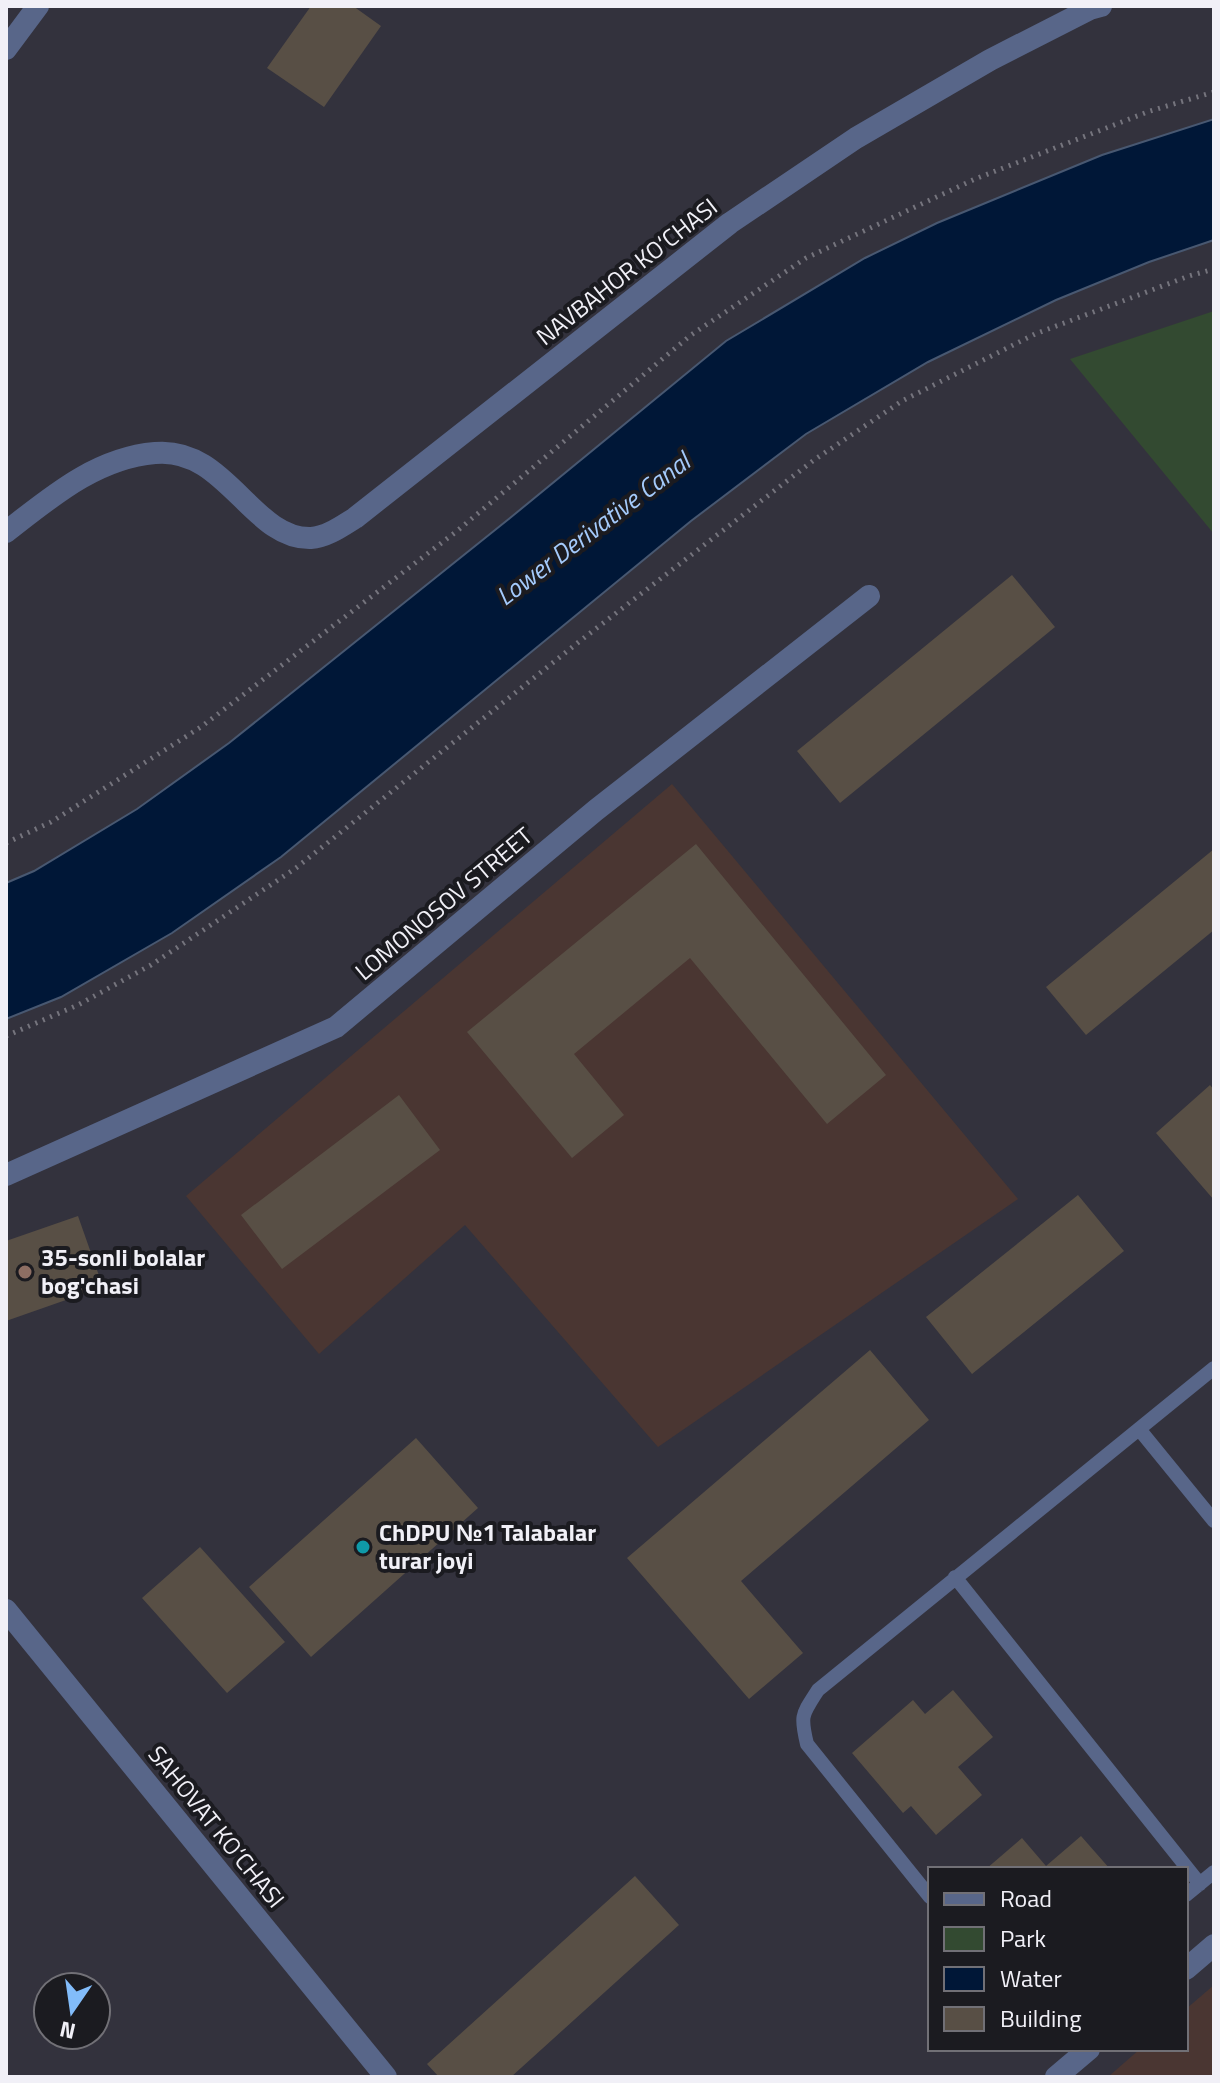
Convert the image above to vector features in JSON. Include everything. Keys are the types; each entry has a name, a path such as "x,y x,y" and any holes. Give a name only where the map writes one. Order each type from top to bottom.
{"street":[{"path":"6,49 38,6"},
{"name":"NAVBAHOR KO‘CHASI","path":"6,532 57,492 90,472 123,459 158,452 184,456 209,467 270,523 289,534 311,538 334,531 355,518 743,215 856,138 990,60 1101,6"},
{"name":"LOMONOSOV STREET","path":"6,1175 336,1027 596,810 869,596"},
{"name":"SAHOVAT KO‘CHASI","path":"6,1610 386,2077"},
{"path":"1188,1967 1214,1945"},
{"path":"1056,2077 1087,2051"}],"lane":[{"path":"928,1895 807,1744 802,1720 807,1707 818,1690 1214,1368"},
{"path":"1139,1429 1214,1521"},
{"path":"955,1577 1186,1867"},
{"path":"1188,1869 1200,1884"},
{"path":"1188,1893 1214,1872"}],"path":[{"path":"6,843 51,822 201,727 457,531 691,335 806,258 975,179 1150,111 1214,92"},
{"path":"6,1036 78,1005 151,965 296,868 802,469 902,401 1035,334 1214,269"}],"shaded area":[{"path":"672,784 1018,1199 658,1447 465,1225 319,1354 186,1196"},
{"path":"1214,1985 1214,2077 1108,2077 1138,2051 1188,2051 1188,2007"}],"green space":[{"path":"1214,311 1214,534 1070,359"}],"water":[{"name":"Lower Derivative Canal","path":"1214,119 1214,240 1149,262 1056,300 928,362 806,434 691,521 281,857 172,933 61,997 6,1019 6,883 34,871 137,809 229,743 726,341 865,258 937,223 1102,155"}],"building":[{"path":"311,6 353,6 381,26 324,107 267,68"},
{"path":"1012,575 1055,627 840,803 797,751"},
{"path":"696,844 886,1075 827,1124 690,958 574,1054 624,1115 572,1158 467,1032"},
{"path":"1214,849 1214,930 1086,1035 1046,987"},
{"path":"1210,1085 1214,1090 1214,1200 1156,1133"},
{"path":"399,1095 440,1150 282,1269 241,1215"},
{"path":"1078,1195 1124,1251 972,1374 926,1317"},
{"path":"78,1216 103,1287 6,1321 6,1241"},
{"path":"870,1350 929,1420 741,1581 803,1653 749,1699 627,1558"},
{"name":"ChDPU №1 Talabalar turar joyi","path":"416,1438 478,1508 311,1657 249,1587"},
{"path":"200,1547 285,1642 227,1693 142,1598"},
{"path":"953,1690 993,1737 958,1767 982,1795 936,1835 911,1806 903,1813 852,1753 913,1700 925,1714"},
{"path":"1081,1836 1108,1867 988,1867 1022,1838 1046,1866"},
{"path":"635,1876 679,1925 511,2077 439,2077 427,2064"}],"place":[{"name":"35-sonli bolalar bog'chasi","path":"25,1272"},
{"name":"ChDPU №1 Talabalar turar joyi","path":"363,1547"}]}
